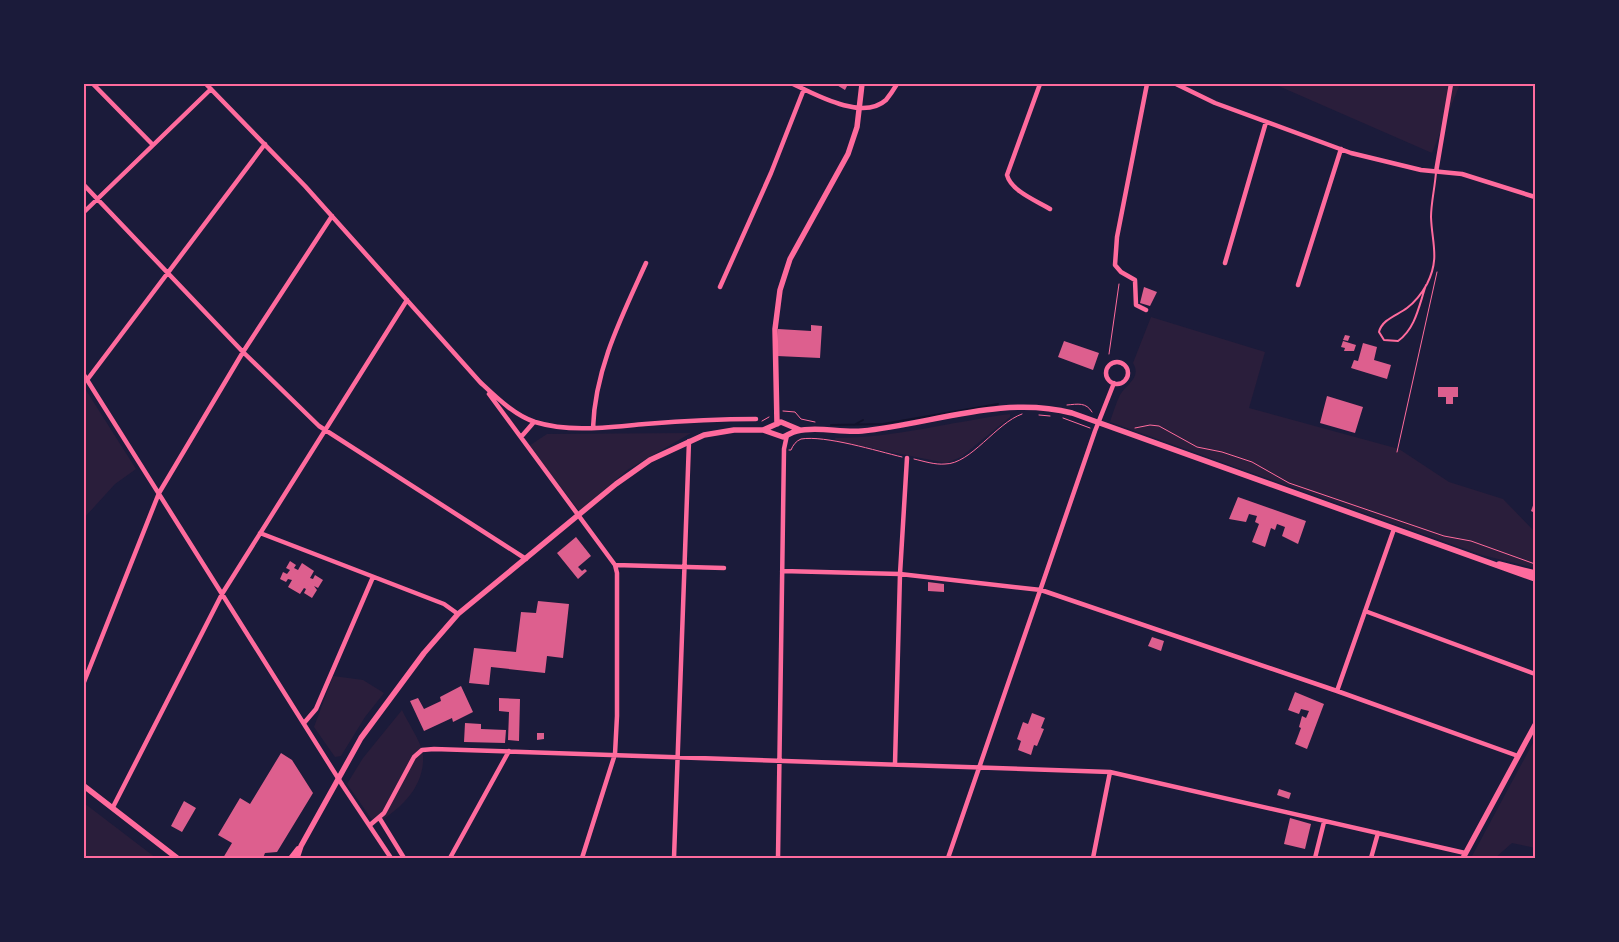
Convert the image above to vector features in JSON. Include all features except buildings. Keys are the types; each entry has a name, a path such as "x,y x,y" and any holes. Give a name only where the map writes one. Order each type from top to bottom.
{"street":[{"path":"93,84 153,144"},
{"path":"206,84 266,144 480,382 615,565 618,588 615,754 582,858"},
{"path":"793,84 853,108 873,107 885,101 897,84"},
{"path":"784,449 774,430 777,424 775,329 780,290 786,268 796,248 848,154 860,108 862,84"},
{"path":"1040,84 1007,175 1008,181 1015,188 1050,209"},
{"path":"1146,310 1136,306 1135,280 1116,268 1115,252 1147,84"},
{"path":"1176,84 1207,99 1341,149 1388,163 1436,172 1462,174 1535,197"},
{"path":"1436,172 1451,84"},
{"path":"84,212 211,89"},
{"path":"720,288 771,173 804,89"},
{"path":"1225,263 1266,122"},
{"path":"266,144 85,378 391,858"},
{"path":"1298,285 1341,149"},
{"path":"84,185 243,352 326,431 526,559"},
{"path":"84,679 158,493 243,352 332,216"},
{"path":"594,428 595,398 609,347 646,263"},
{"path":"113,807 222,594 407,300"},
{"path":"1121,362 1127,368 1128,376 1123,382 1114,383 1108,378 1107,369 1112,363 1121,362"},
{"path":"480,382 512,409 534,422 559,428 594,428 709,420 756,419"},
{"path":"948,858 1042,590 1095,431 1114,383"},
{"path":"776,384 786,423 790,428 784,449 778,858"},
{"path":"297,858 338,777 361,738 424,653 458,614 633,471 689,440 734,430 763,430 778,436 788,435 800,430 859,432 987,410 1030,406 1052,408 1535,579"},
{"path":"521,437 534,422"},
{"path":"763,430 777,424 786,423 800,430"},
{"path":"674,858 689,440"},
{"path":"895,764 900,574 907,458"},
{"path":"1336,691 1394,529"},
{"path":"260,533 444,604 458,614"},
{"path":"1484,561 1535,573"},
{"path":"615,565 724,568"},
{"path":"782,571 900,574 1042,590 1518,756"},
{"path":"304,723 316,709 374,577"},
{"path":"1365,611 1535,674"},
{"path":"370,826 380,819 414,757 422,750 509,751 1110,772 1378,833 1464,856 1535,725"},
{"path":"450,858 509,751"},
{"path":"1092,858 1110,772"},
{"path":"84,786 177,858"},
{"path":"380,819 404,858"},
{"path":"1316,858 1324,822"},
{"path":"1371,858 1378,833"},
{"path":"291,858 302,846"}],"lane":[{"path":"1426,285 1409,307 1381,325 1379,332 1384,340 1398,341 1406,334 1417,316 1434,266 1436,248 1431,217 1436,172"}],"path":[{"path":"1398,452 1437,274 1434,266"},
{"path":"1110,354 1119,284"},
{"path":"785,410 795,412 800,419"},
{"path":"761,422 772,412"},
{"path":"784,449 791,450 795,442 800,440 817,440 945,465 960,461 1010,418 1025,413"},
{"path":"1033,414 1050,416"},
{"path":"1059,417 1095,431"},
{"path":"1134,429 1142,426 1159,426 1197,447 1222,452 1252,462 1289,483 1444,536 1471,541 1535,564"}],"shaded area":[{"path":"1274,84 1460,84 1432,153"},
{"path":"1151,317 1265,352 1249,408 1399,449 1449,482 1503,499 1535,532 1535,568 1482,555 1110,422 1120,395 1136,373 1133,363"},
{"path":"84,387 136,469 115,484 84,518"},
{"path":"1010,414 1010,417 961,457 946,463 836,441 835,438 901,433"},
{"path":"691,433 627,470 580,512 529,446 547,434"},
{"path":"333,676 363,680 384,693 365,717 341,756 335,757 314,727"},
{"path":"402,710 420,745 423,755 423,767 420,777 409,796 393,812 375,824 347,784 363,758"},
{"path":"1535,739 1535,848 1512,843 1495,858 1471,858"},
{"path":"84,803 156,858 84,858"}],"waterway":[{"path":"831,425 883,424 998,404"},
{"path":"854,425 863,420"},
{"path":"84,856 88,858"}]}
